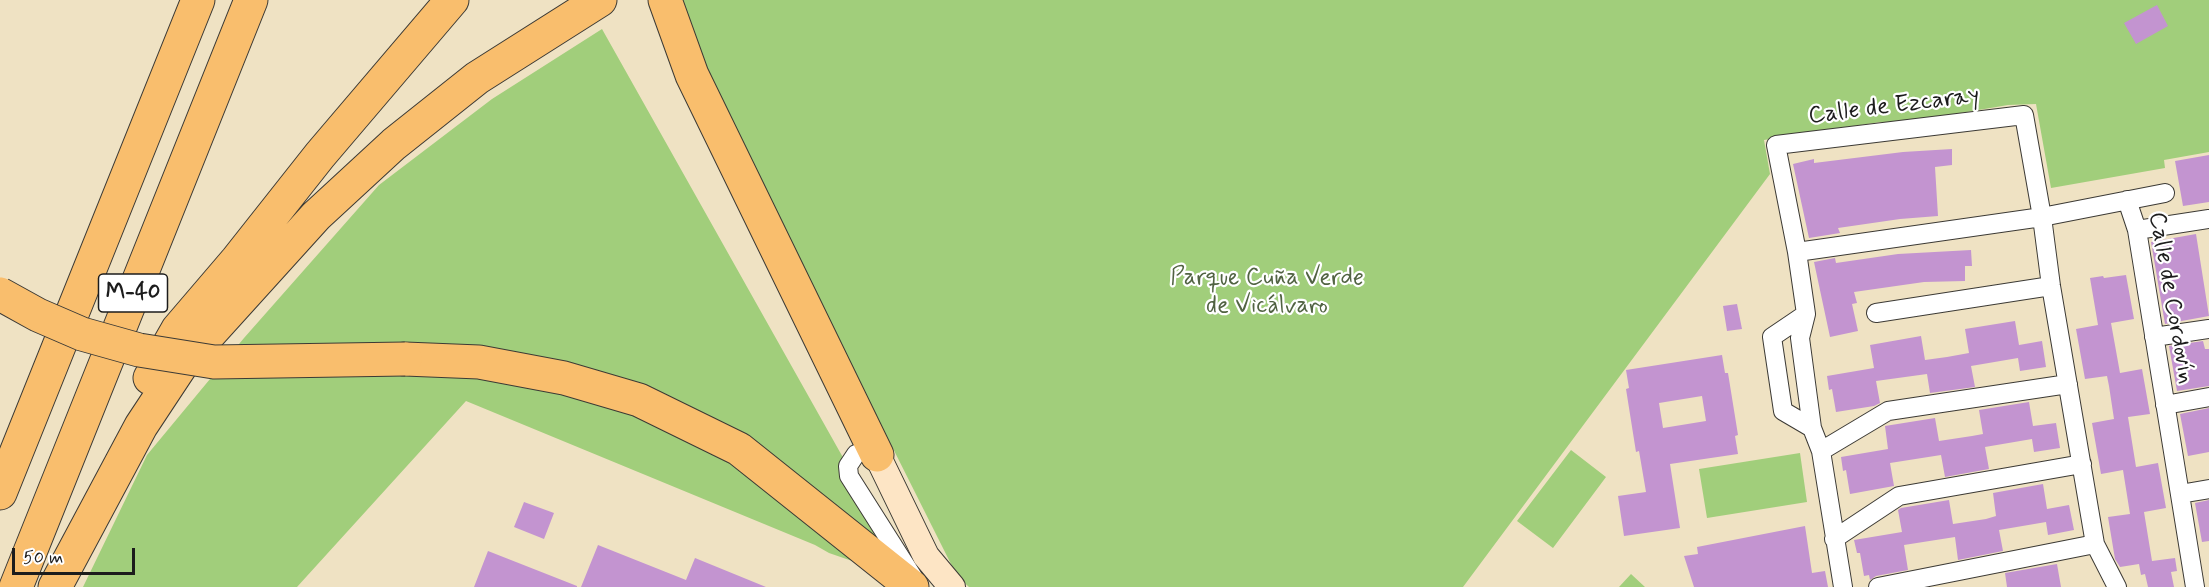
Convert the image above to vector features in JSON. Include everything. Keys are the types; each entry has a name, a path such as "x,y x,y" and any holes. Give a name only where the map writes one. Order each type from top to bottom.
{"highway":[{"name":"M-40","path":"0,493 198,0"},
{"name":"M-40","path":"16,587 251,0"},
{"path":"55,587 141,426 182,364 286,248 316,216 394,144 477,78 600,0"},
{"path":"665,0 692,75 877,455"},
{"path":"43,587 79,502 178,330 320,155 444,10"},
{"path":"0,294 38,315 82,334 139,350 214,362 405,359 479,362 564,378 639,400 739,449 912,587"}],"main road":[{"path":"877,455 926,556 952,587"}],"street":[{"name":"Calle de Ezcaray","path":"1843,587 1821,451 1812,428 1800,338 1806,314 1797,252 1776,145 2024,115 2042,217 2050,286 2095,544 2117,587"},
{"name":"Calle de Cordovín","path":"2042,217 2165,193"},
{"name":"Calle de Cordovín","path":"2127,200 2137,230 2195,587"},
{"path":"1797,252 2042,217"},
{"path":"2137,230 2209,219"},
{"path":"1876,313 2050,286"},
{"path":"1806,314 1772,337 1783,411 1812,428"},
{"path":"2154,337 2209,329"},
{"path":"1821,451 1888,411 2068,384"},
{"name":"Calle de Cordovín","path":"2165,405 2209,397"},
{"path":"877,455 865,452 856,454 848,466 849,476 920,587"},
{"path":"1834,538 1899,496 2082,464"},
{"path":"2180,494 2209,489"},
{"path":"1878,587 2095,544"}],"green space":[{"name":"Parque Cuña Verde de Vicálvaro","path":"673,0 2209,0 2209,152 2164,160 2165,168 2051,188 2036,104 2008,105 1908,122 1880,122 1764,140 1770,174 1463,587 969,587 957,576 684,32"},
{"path":"602,29 913,582 829,553 815,545 466,401 297,587 83,587 147,455 244,338 379,185 492,99"},
{"path":"1571,450 1606,477 1553,548 1517,521"},
{"path":"1800,453 1807,502 1707,518 1699,469"},
{"path":"1631,574 1645,587 1619,587"}],"building":[{"path":"2157,5 2168,26 2136,44 2124,23"},
{"path":"1952,149 1952,165 1935,167 1938,216 1838,228 1840,233 1809,238 1793,164 1814,159 1814,163 1903,152"},
{"path":"2209,155 2209,202 2183,206 2175,161"},
{"path":"2196,234 2209,316 2165,324 2151,242"},
{"path":"1971,250 1972,266 1965,266 1965,281 1924,282 1854,292 1857,303 1852,304 1858,331 1830,337 1814,262 1835,258 1836,263 1898,254"},
{"path":"2126,275 2134,319 2111,323 2120,373 2142,369 2150,414 2128,417 2136,467 2158,463 2166,508 2144,512 2152,561 2175,558 2177,571 2171,572 2174,587 2148,587 2145,574 2141,575 2139,564 2120,567 2115,559 2108,517 2130,514 2123,470 2101,474 2092,423 2114,419 2109,386 2107,376 2085,379 2076,329 2098,325 2090,278"},
{"path":"1737,304 1742,329 1727,331 1723,306"},
{"path":"2015,321 2019,345 2042,341 2046,367 2020,371 2018,358 1971,366 1975,387 1930,393 1927,374 1876,381 1880,403 1836,412 1827,376 1874,368 1870,345 1921,336 1925,360 1947,357 1969,353 1965,329"},
{"path":"2203,341 2205,349 2209,349 2209,386 2177,391 2169,346"},
{"path":"1722,355 1725,373 1728,373 1738,435 1735,436 1738,454 1670,464 1680,528 1624,536 1618,496 1646,492 1639,451 1636,452 1626,389 1629,388 1626,370","holes":["1702,396 1706,421 1663,428 1659,403"]},
{"path":"2029,402 2033,426 2056,423 2060,448 2034,452 2032,439 1985,447 1989,469 1945,477 1941,455 1890,463 1894,486 1850,494 1841,457 1888,449 1885,426 1935,418 1939,441 1972,436 1983,434 1979,410"},
{"path":"2209,408 2209,452 2188,456 2180,414"},
{"path":"2043,484 2047,509 2069,505 2074,530 2048,535 2046,522 1999,530 2003,551 1958,560 1955,537 1904,545 1908,570 1876,576 1870,580 1869,575 1864,576 1860,553 1857,553 1854,540 1902,532 1898,510 1901,508 1949,500 1953,524 1986,519 1996,516 1993,493"},
{"path":"2209,500 2209,541 2202,542 2195,503"},
{"path":"524,502 554,513 544,539 514,527"},
{"path":"1805,526 1812,573 1825,571 1828,587 1694,587 1684,556 1698,554 1697,547"},
{"path":"598,545 686,580 695,558 766,587 581,587"},
{"path":"488,551 577,586 577,587 474,587"},
{"path":"2057,564 2061,587 2007,587 2005,573"}]}
